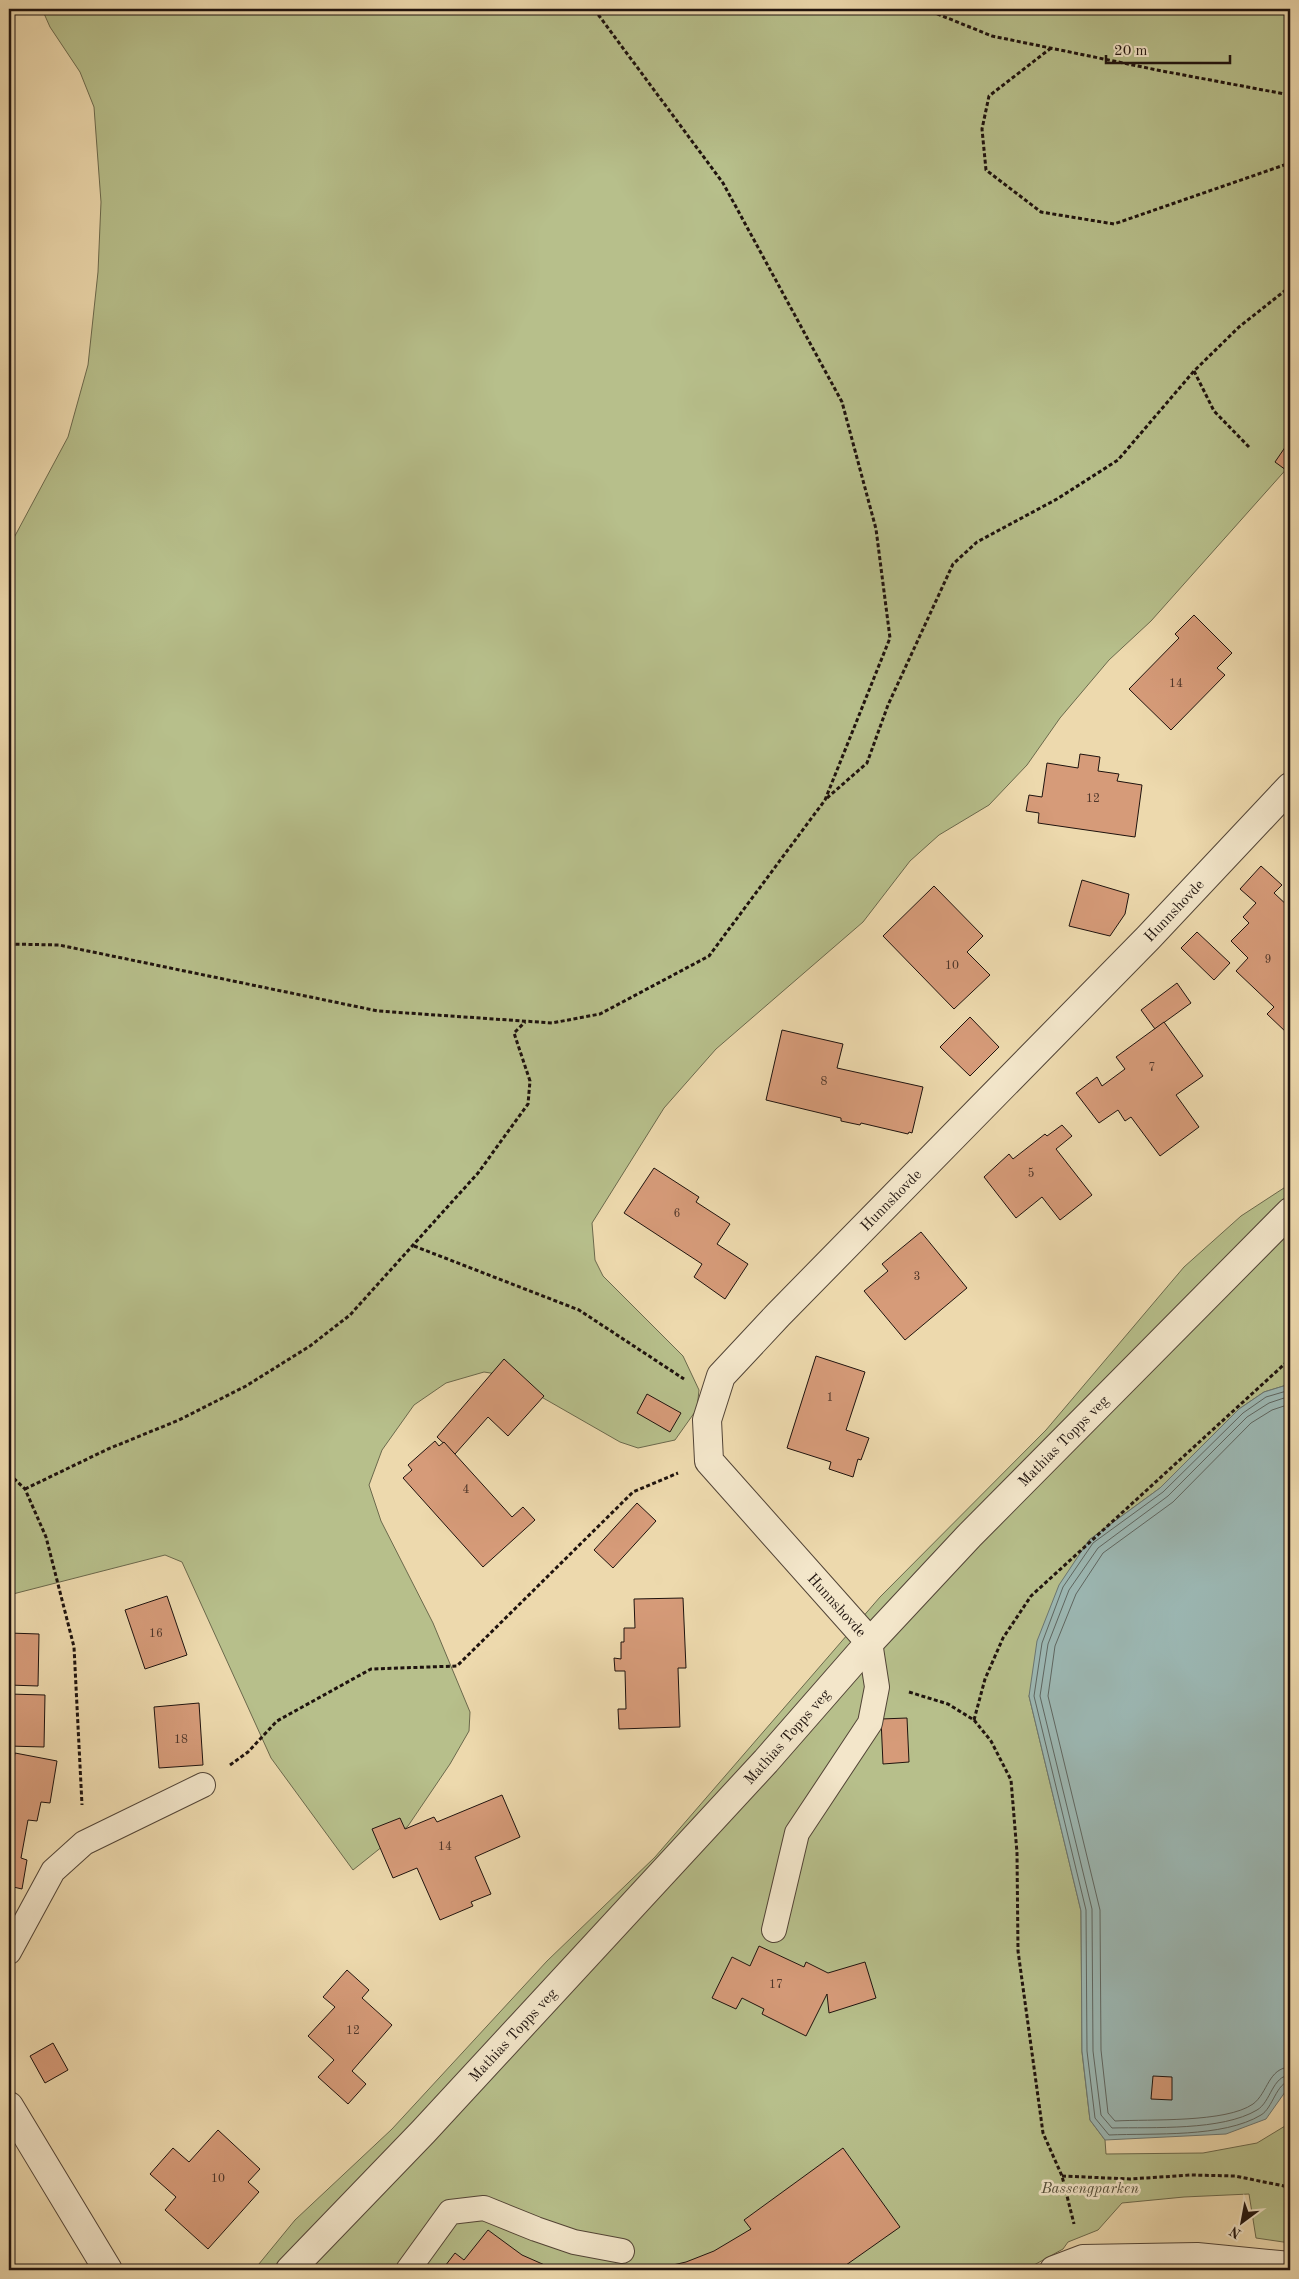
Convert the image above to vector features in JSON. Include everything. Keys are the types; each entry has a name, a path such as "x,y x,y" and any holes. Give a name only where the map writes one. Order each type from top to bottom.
{"street":[{"name":"Hunnshovde","path":"870,1642 708,1460 707,1420 721,1376 778,1315 1148,938 1290,787"},
{"name":"Mathias Topps veg","path":"290,2270 423,2132 766,1761 870,1642 969,1536 1290,1212"},
{"path":"9,2106 108,2270"},
{"path":"1054,2270 1083,2258 1198,2257 1290,2266"}],"lane":[{"path":"774,1930 797,1832 870,1723 877,1687 870,1642"},
{"path":"9,1952 54,1871 84,1843 203,1784"},
{"path":"408,2270 450,2212 484,2208 574,2242 622,2251"}],"path":[{"path":"594,9 723,183 842,402 876,530 890,638 825,800"},
{"path":"926,9 992,36 1290,95"},
{"path":"1051,48 989,96 982,129 986,170 1041,212 1114,224 1290,163"},
{"path":"9,944 59,945 378,1011 552,1023 600,1014 709,956 825,800 867,762 888,706 953,564 978,542 1057,499 1118,460 1194,371 1239,327 1287,289 1290,280"},
{"path":"1194,371 1214,411 1249,447"},
{"path":"26,1489 108,1449 179,1420 270,1371 310,1346 350,1315 478,1173 528,1104 530,1081 514,1033 526,1021"},
{"path":"414,1246 579,1310 714,1399"},
{"path":"974,1720 985,1679 1002,1638 1031,1596 1290,1359"},
{"path":"203,1784 248,1752 277,1721 371,1669 457,1666 634,1492 708,1460"},
{"path":"9,1474 26,1489 46,1537 74,1647 84,1843"},
{"path":"877,1687 919,1694 941,1701 974,1720 992,1740 1010,1780 1017,1852 1018,1951 1043,2133 1062,2176 1083,2258"},
{"path":"1062,2176 1130,2179 1191,2175 1234,2176 1284,2186 1290,2191"}],"green space":[{"path":"42,9 1290,9 1290,465 1151,621 1109,660 1060,718 1027,765 989,805 939,835 910,861 863,922 716,1049 664,1108 592,1223 595,1260 603,1276 683,1356 699,1390 697,1409 675,1440 638,1448 620,1442 503,1375 484,1372 446,1383 414,1405 382,1450 369,1485 381,1521 433,1623 470,1712 469,1731 450,1764 408,1826 353,1870 271,1758 182,1562 165,1555 9,1595 9,547 68,437 88,365 98,272 101,202 94,107 80,72 50,27"},
{"name":"Bassengparken","path":"1290,1184 1290,1384 1264,1392 1239,1409 1160,1488 1089,1540 1029,1696 1081,1911 1082,2052 1090,2120 1105,2140 1106,2154 1203,2153 1257,2143 1290,2123 1290,2243 1256,2238 1249,2194 1184,2197 1122,2203 1098,2230 1068,2242 1063,2249 1025,2270 254,2270 295,2220 392,2129 547,1961 655,1857 880,1597 1046,1430 1184,1267 1241,1216"}],"water":[{"path":"1290,1384 1290,2085 1266,2119 1226,2134 1105,2140 1090,2120 1082,2051 1081,1911 1029,1696 1037,1641 1059,1585 1089,1540 1160,1488 1239,1409 1264,1392"}],"building":[{"path":"1290,440 1290,473 1275,462"},
{"path":"1194,615 1232,653 1217,668 1225,675 1171,730 1129,689 1179,638 1175,634"},
{"path":"1080,754 1100,757 1098,771 1119,774 1117,781 1142,785 1135,837 1038,823 1039,813 1026,811 1029,795 1042,797 1047,763 1078,768"},
{"path":"1261,866 1282,885 1274,893 1290,908 1290,1029 1287,1033 1267,1014 1274,1007 1236,971 1248,958 1231,941 1249,923 1243,917 1256,903 1240,889"},
{"path":"1082,880 1129,894 1125,914 1110,936 1069,926"},
{"path":"934,886 983,936 967,952 990,975 954,1009 883,936"},
{"path":"1197,932 1230,963 1214,980 1181,948"},
{"path":"1177,983 1191,1003 1155,1029 1141,1010"},
{"path":"970,1017 999,1047 970,1076 940,1047"},
{"path":"1164,1022 1203,1076 1176,1095 1199,1127 1160,1156 1131,1117 1125,1121 1118,1110 1099,1123 1076,1093 1097,1077 1102,1086 1125,1069 1116,1057"},
{"path":"782,1030 843,1044 837,1068 923,1087 912,1133 909,1132 908,1134 861,1123 860,1125 841,1121 841,1118 766,1100"},
{"path":"1062,1125 1072,1136 1056,1149 1092,1195 1060,1220 1042,1197 1016,1218 984,1177 1009,1154 1013,1159 1045,1134 1047,1136"},
{"path":"654,1168 699,1197 696,1202 730,1224 717,1244 748,1264 725,1299 694,1277 702,1264 624,1213"},
{"path":"921,1232 967,1288 905,1340 864,1291 888,1271 882,1264"},
{"path":"816,1356 865,1372 846,1430 869,1438 861,1460 858,1459 853,1477 829,1469 831,1462 787,1448"},
{"path":"504,1359 544,1396 508,1436 488,1417 455,1454 437,1437"},
{"path":"647,1394 681,1413 670,1432 637,1413"},
{"path":"435,1441 439,1446 444,1442 512,1517 523,1507 535,1520 483,1567 403,1478 412,1470 408,1465"},
{"path":"637,1503 656,1521 613,1568 594,1550"},
{"path":"167,1596 187,1655 145,1669 125,1610"},
{"path":"683,1598 686,1668 678,1668 680,1727 619,1729 618,1709 626,1709 625,1671 615,1671 614,1658 621,1659 621,1642 624,1642 624,1628 635,1628 634,1599"},
{"path":"9,1633 39,1634 38,1686 9,1685"},
{"path":"9,1694 45,1695 44,1747 9,1746"},
{"path":"199,1703 203,1765 159,1768 154,1707"},
{"path":"907,1718 909,1762 883,1764 881,1719"},
{"path":"15,1753 57,1761 50,1803 41,1802 37,1821 28,1820 21,1858 27,1860 22,1889 9,1886 9,1789"},
{"path":"502,1795 520,1837 475,1857 491,1894 471,1902 473,1906 440,1920 417,1868 393,1878 372,1829 400,1818 405,1829 434,1817 437,1822"},
{"path":"759,1946 804,1967 806,1962 828,1973 865,1962 876,1998 829,2013 827,1994 806,2036 762,2014 764,2009 742,1998 736,2009 712,1998 732,1957 750,1966"},
{"path":"347,1970 369,1990 362,1998 392,2025 352,2071 366,2084 348,2104 318,2077 334,2060 308,2036 335,2007 323,1997"},
{"path":"53,2043 68,2070 45,2083 30,2056"},
{"path":"1153,2076 1172,2077 1172,2100 1151,2099"},
{"path":"218,2130 260,2169 248,2182 259,2192 208,2249 165,2210 176,2197 150,2174 173,2148 189,2162"},
{"path":"843,2148 900,2227 839,2270 651,2270 686,2262 714,2251 751,2229 744,2220"},
{"path":"488,2230 522,2255 556,2270 442,2270 455,2253 464,2260"}]}
